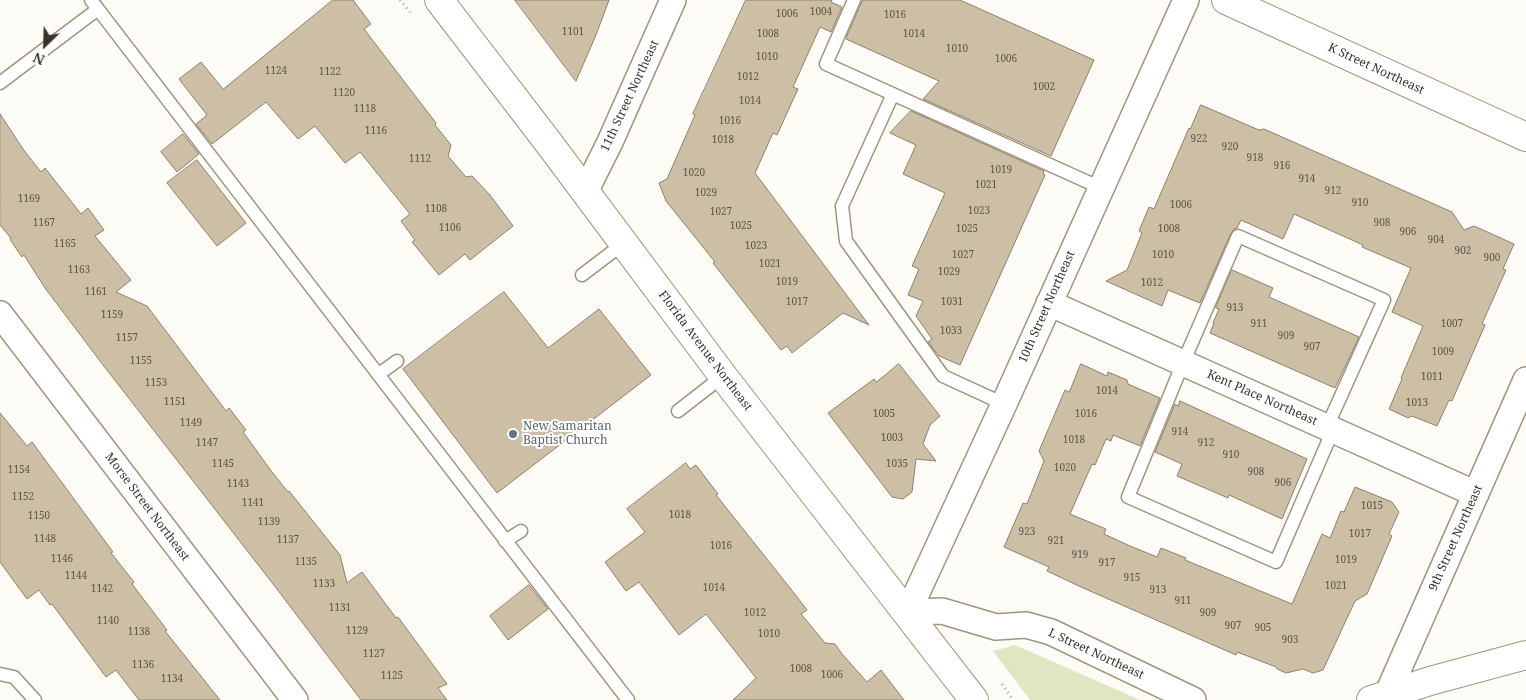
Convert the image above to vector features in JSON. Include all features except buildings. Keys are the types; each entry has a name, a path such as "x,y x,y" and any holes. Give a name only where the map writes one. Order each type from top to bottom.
{"main road":[{"name":"Florida Avenue Northeast","path":"439,0 723,376 908,612 974,700"},
{"name":"K Street Northeast","path":"1226,0 1526,137"},
{"path":"1379,698 1430,681 1526,655"}],"street":[{"name":"11th Street Northeast","path":"585,192 610,142 673,0"},
{"name":"10th Street Northeast","path":"908,612 1186,0"},
{"name":"Kent Place Northeast","path":"1049,303 1476,494"},
{"name":"Morse Street Northeast","path":"0,314 295,700"},
{"name":"9th Street Northeast","path":"1379,698 1476,494 1526,380"},
{"name":"L Street Northeast","path":"908,612 942,611 996,627 1026,624 1051,632 1193,700"}],"lane":[{"path":"854,0 826,64 1101,188"},
{"path":"0,83 95,4 628,700"},
{"path":"893,94 842,206 846,241 943,376 1004,404"},
{"path":"1238,236 1384,300 1330,429 1276,562 1128,496 1182,362 1238,236"},
{"path":"582,275 624,243"},
{"path":"379,374 397,361"},
{"path":"678,411 723,376"},
{"path":"505,541 521,530"},
{"path":"0,674 14,677 34,700"}],"green space":[{"path":"1015,645 1140,700 1030,700 993,651"}],"place":[{"name":"New Samaritan Baptist Church","path":"513,434"}]}
